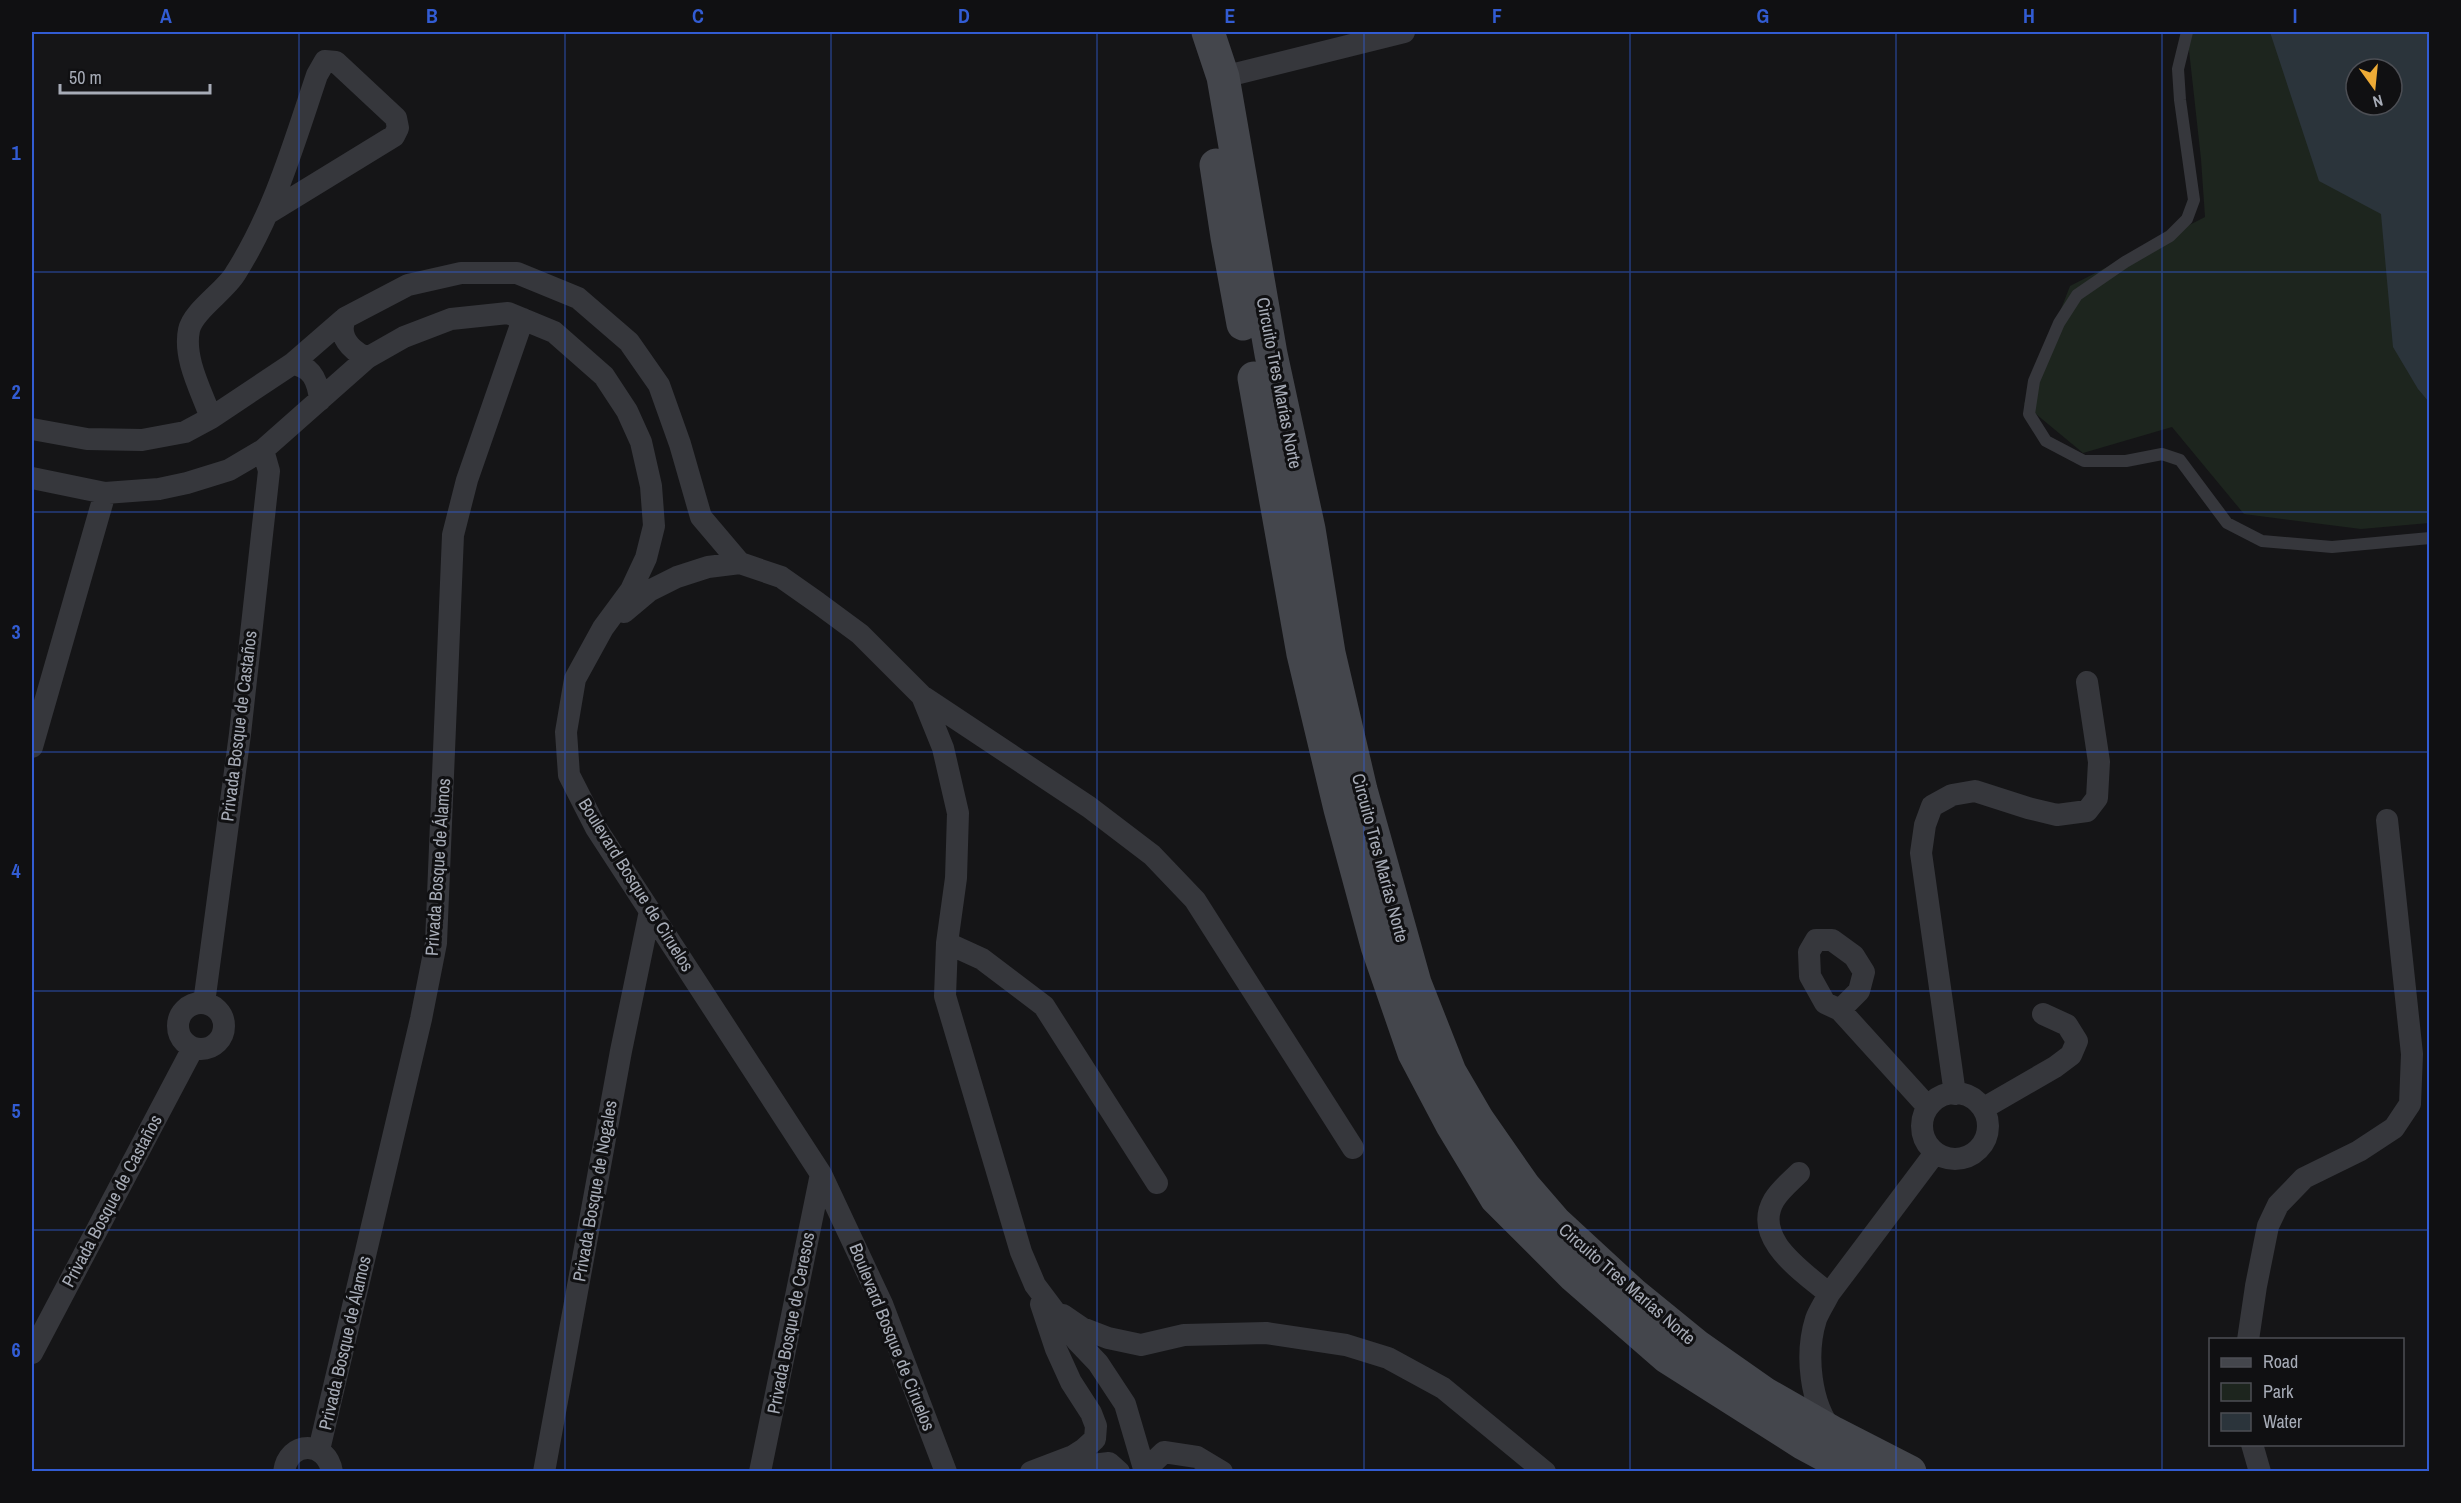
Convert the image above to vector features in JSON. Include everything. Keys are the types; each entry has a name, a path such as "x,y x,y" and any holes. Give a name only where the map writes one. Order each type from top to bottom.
{"street":[{"name":"Circuito Tres Marías Norte","path":"1186,32 1202,86 1227,237 1276,493 1316,654 1361,789 1415,983 1450,1072 1478,1120 1524,1186 1556,1223 1632,1293 1697,1346 1764,1393 1910,1472"},
{"name":"Circuito Tres Marías Norte","path":"1208,32 1223,77 1271,354 1309,529 1316,654 1340,809 1377,946 1414,1053 1452,1125 1496,1198 1574,1276 1667,1358 1804,1444 1856,1472"},
{"path":"1223,77 1404,32"},
{"path":"211,418 189,356 189,329 198,314 234,276 270,212 317,75 325,61 336,62 396,118 398,128 394,136 270,212"},
{"path":"32,429 87,439 142,440 185,432 211,418 292,364 345,318 408,285 460,273 517,273 578,298 629,342 658,385 680,444 701,517 740,563"},
{"name":"Boulevard Bosque de Ciruelos","path":"32,478 105,493 159,489 229,470 263,450 367,358 404,337 451,319 508,313 554,332 604,376 627,411 641,442 651,486 654,526 646,558 631,590 603,628 575,679 566,732 569,775 596,828 821,1174 882,1304 946,1472"},
{"path":"345,318 341,326 345,340 354,351 367,358"},
{"name":"Privada Bosque de Álamos","path":"319,1450 421,1019 436,943 453,535 466,480 523,319"},
{"path":"292,364 303,365 313,374 319,387 320,400"},
{"name":"Privada Bosque de Castaños","path":"204,1003 240,734 269,471 263,450"},
{"path":"32,747 105,493"},
{"path":"603,628 649,591 708,567 740,563 781,577 860,634 922,696 1089,807 1152,855 1195,900 1353,1148"},
{"path":"1955,1094 1921,853 1925,825 1932,806 1952,795 1975,790 2057,815 2087,811 2097,798 2099,762 2087,682"},
{"path":"922,696 943,748 958,813 956,878 947,943 945,996 1021,1252 1035,1285 1056,1349 1071,1382 1091,1413 1096,1426 1095,1439 1084,1449 1031,1472"},
{"path":"2248,1338 2268,1226 2278,1205 2304,1179 2360,1151 2394,1128 2410,1104 2412,1054 2387,820"},
{"name":"Privada Bosque de Nogales","path":"544,1472 621,1051 650,911"},
{"path":"947,943 982,959 1044,1006 1157,1183"},
{"path":"204,1003 218,1010 223,1017 224,1034 215,1046 207,1049 193,1048 186,1044 179,1035 178,1023 180,1015 188,1007 204,1003"},
{"path":"1840,1010 1928,1107"},
{"path":"1984,1108 2055,1067 2071,1055 2077,1041 2067,1025 2043,1014"},
{"name":"Privada Bosque de Castaños","path":"32,1353 193,1048"},
{"path":"1946,1094 1955,1094 1972,1097 1984,1108 1988,1119 1988,1133 1979,1149 1959,1160 1935,1154 1924,1138 1922,1121 1928,1107 1946,1094"},
{"path":"1834,1432 1823,1419 1813,1383 1811,1347 1816,1319 1830,1294 1935,1154"},
{"path":"1799,1173 1774,1200 1767,1219 1769,1234 1783,1252 1830,1294"},
{"name":"Privada Bosque de Ceresos","path":"760,1472 821,1174"},
{"path":"1035,1285 1098,1363 1125,1404 1144,1471 1164,1452 1197,1457 1222,1472"},
{"path":"1050,1306 1082,1328 1108,1338 1141,1345 1184,1335 1266,1333 1346,1345 1388,1358 1443,1388 1545,1472"},
{"path":"2254,1446 2260,1472"},
{"path":"284,1472 289,1457 295,1451 303,1448 319,1450 330,1462 332,1472"},
{"path":"1076,1472 1092,1465 1109,1463 1119,1472"}],"lane":[{"path":"2187,32 2178,69 2194,200 2187,219 2170,236 2125,262 2077,295 2059,323 2034,381 2029,414 2046,441 2084,461 2126,461 2162,454 2180,460 2227,524 2262,541 2332,547 2430,538"}],"green space":[{"path":"2187,32 2429,32 2429,523 2361,529 2244,514 2172,427 2083,453 2024,404 2070,286 2205,217"}],"water":[{"path":"2270,32 2429,32 2429,402 2418,389 2393,347 2381,214 2319,181"}]}
